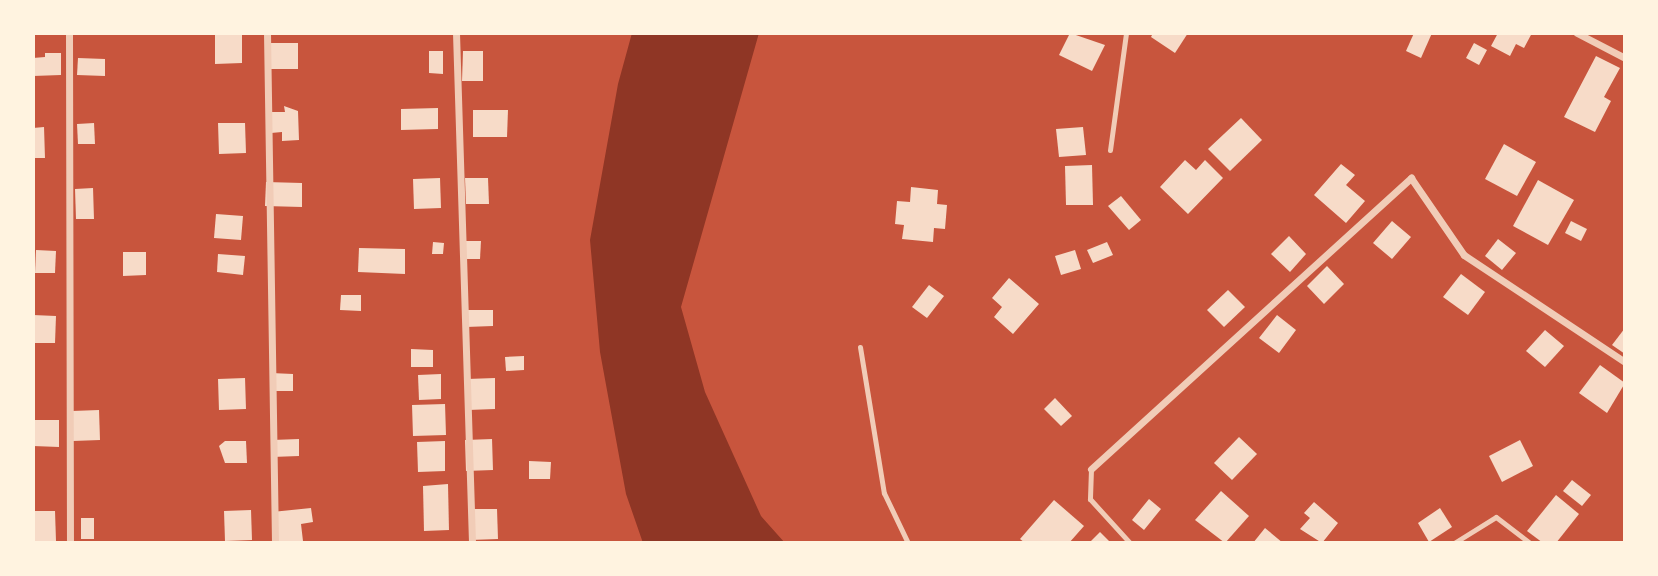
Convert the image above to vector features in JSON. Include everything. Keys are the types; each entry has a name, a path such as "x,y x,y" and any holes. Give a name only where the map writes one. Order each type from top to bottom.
{"street":[{"path":"69,33 70,543"},
{"path":"267,33 275,543"},
{"path":"456,33 472,543"},
{"path":"1577,33 1625,58"},
{"path":"1091,469 1411,178 1464,255 1625,362"}],"lane":[{"path":"1110,150 1126,33"},
{"path":"860,347 884,493 908,543"},
{"path":"1091,469 1090,499 1130,543"},
{"path":"1454,543 1496,517 1530,543"}],"shaded area":[{"path":"632,33 759,33 681,307 705,392 761,516 785,543 643,543 626,494 600,352 590,240 618,84"}],"building":[{"path":"215,33 242,34 242,63 215,64"},
{"path":"1070,33 1105,45 1092,71 1059,55"},
{"path":"1153,33 1188,33 1175,53 1151,37"},
{"path":"1414,33 1432,33 1421,58 1406,51"},
{"path":"1498,33 1532,33 1524,48 1516,44 1510,56 1491,46"},
{"path":"268,43 298,43 298,69 268,69"},
{"path":"1474,43 1487,50 1479,65 1466,58"},
{"path":"429,51 443,51 443,74 429,73"},
{"path":"463,51 483,51 483,81 462,81"},
{"path":"45,53 61,53 61,75 33,76 33,58 45,57"},
{"path":"1596,56 1620,68 1604,97 1611,101 1595,132 1564,117"},
{"path":"78,58 105,59 105,76 77,75"},
{"path":"284,106 298,111 299,140 282,141 282,132 271,133 271,112 285,112"},
{"path":"438,108 438,129 401,130 401,109"},
{"path":"473,110 508,110 507,137 473,137"},
{"path":"1241,118 1262,140 1230,171 1208,149"},
{"path":"94,123 95,144 78,144 77,124"},
{"path":"218,123 245,123 246,153 219,154"},
{"path":"44,127 45,158 33,158 33,128"},
{"path":"1083,127 1086,155 1059,157 1056,129"},
{"path":"1504,144 1536,162 1517,196 1485,179"},
{"path":"1185,160 1196,170 1205,160 1223,178 1188,214 1160,187"},
{"path":"1341,164 1355,175 1346,185 1365,201 1346,223 1314,195"},
{"path":"1092,165 1093,205 1066,205 1065,166"},
{"path":"440,178 441,208 414,209 413,179"},
{"path":"465,178 488,178 489,204 466,204"},
{"path":"1538,180 1574,200 1548,245 1513,226"},
{"path":"266,182 302,183 302,207 265,206"},
{"path":"911,187 938,190 937,204 947,205 945,229 934,228 933,242 902,239 904,225 895,224 897,201 910,202"},
{"path":"93,188 94,219 76,219 75,189"},
{"path":"1121,196 1141,220 1129,230 1108,206"},
{"path":"216,214 243,216 241,240 214,238"},
{"path":"1392,221 1411,237 1392,259 1373,243"},
{"path":"1571,221 1587,229 1581,241 1565,233"},
{"path":"1289,236 1306,254 1290,272 1271,254"},
{"path":"1498,239 1516,253 1502,270 1485,256"},
{"path":"465,241 481,241 480,259 465,259"},
{"path":"433,242 444,243 443,254 432,254"},
{"path":"1107,242 1113,255 1093,263 1087,250"},
{"path":"359,248 405,249 405,274 358,272"},
{"path":"36,250 56,251 55,273 35,273"},
{"path":"1075,250 1081,269 1061,275 1055,256"},
{"path":"123,252 146,252 146,275 123,276"},
{"path":"218,254 245,256 243,275 217,272"},
{"path":"1327,266 1344,284 1324,304 1307,286"},
{"path":"1461,274 1485,292 1468,315 1443,297"},
{"path":"1009,278 1039,304 1013,334 994,317 1002,307 992,298"},
{"path":"929,285 944,296 927,318 912,307"},
{"path":"1228,290 1245,307 1224,327 1207,310"},
{"path":"341,295 361,295 361,311 340,310"},
{"path":"466,310 493,310 493,326 466,327"},
{"path":"33,315 56,316 55,343 33,343"},
{"path":"1277,315 1296,330 1279,353 1259,338"},
{"path":"1625,328 1625,354 1612,345"},
{"path":"1545,330 1564,346 1545,367 1526,351"},
{"path":"411,349 433,350 433,367 411,367"},
{"path":"524,356 524,370 506,371 505,357"},
{"path":"1600,365 1625,383 1607,413 1579,393"},
{"path":"271,373 293,374 293,391 271,391"},
{"path":"441,374 441,399 419,400 418,375"},
{"path":"245,378 246,409 219,410 218,379"},
{"path":"495,378 495,409 468,410 467,379"},
{"path":"1055,398 1072,416 1061,426 1044,409"},
{"path":"445,404 446,435 413,436 412,405"},
{"path":"99,410 100,440 73,441 72,411"},
{"path":"33,420 59,420 59,447 33,446"},
{"path":"1239,437 1257,454 1232,480 1214,463"},
{"path":"299,439 299,456 272,457 272,440"},
{"path":"492,439 493,470 466,471 465,440"},
{"path":"1520,440 1533,466 1502,482 1489,456"},
{"path":"225,441 246,441 247,463 225,463 219,446"},
{"path":"445,441 445,471 418,472 417,442"},
{"path":"529,461 551,462 550,479 529,479"},
{"path":"1572,480 1591,495 1582,506 1563,491"},
{"path":"448,484 449,530 424,531 423,486"},
{"path":"1221,491 1249,516 1225,543 1195,520"},
{"path":"1556,495 1579,514 1556,543 1543,543 1527,531"},
{"path":"1149,499 1161,509 1144,530 1132,520"},
{"path":"1054,500 1084,526 1069,543 1025,543 1020,539"},
{"path":"1314,502 1338,523 1322,543 1300,529 1310,518 1304,513"},
{"path":"311,508 313,522 301,524 303,541 276,543 272,512"},
{"path":"1440,508 1452,527 1429,542 1418,523"},
{"path":"470,509 497,509 498,539 470,540"},
{"path":"251,510 252,540 225,541 224,511"},
{"path":"33,511 55,511 56,541 33,542"},
{"path":"81,518 94,518 94,539 81,539"},
{"path":"1265,528 1283,543 1253,543"},
{"path":"1100,532 1111,543 1089,543"}]}
